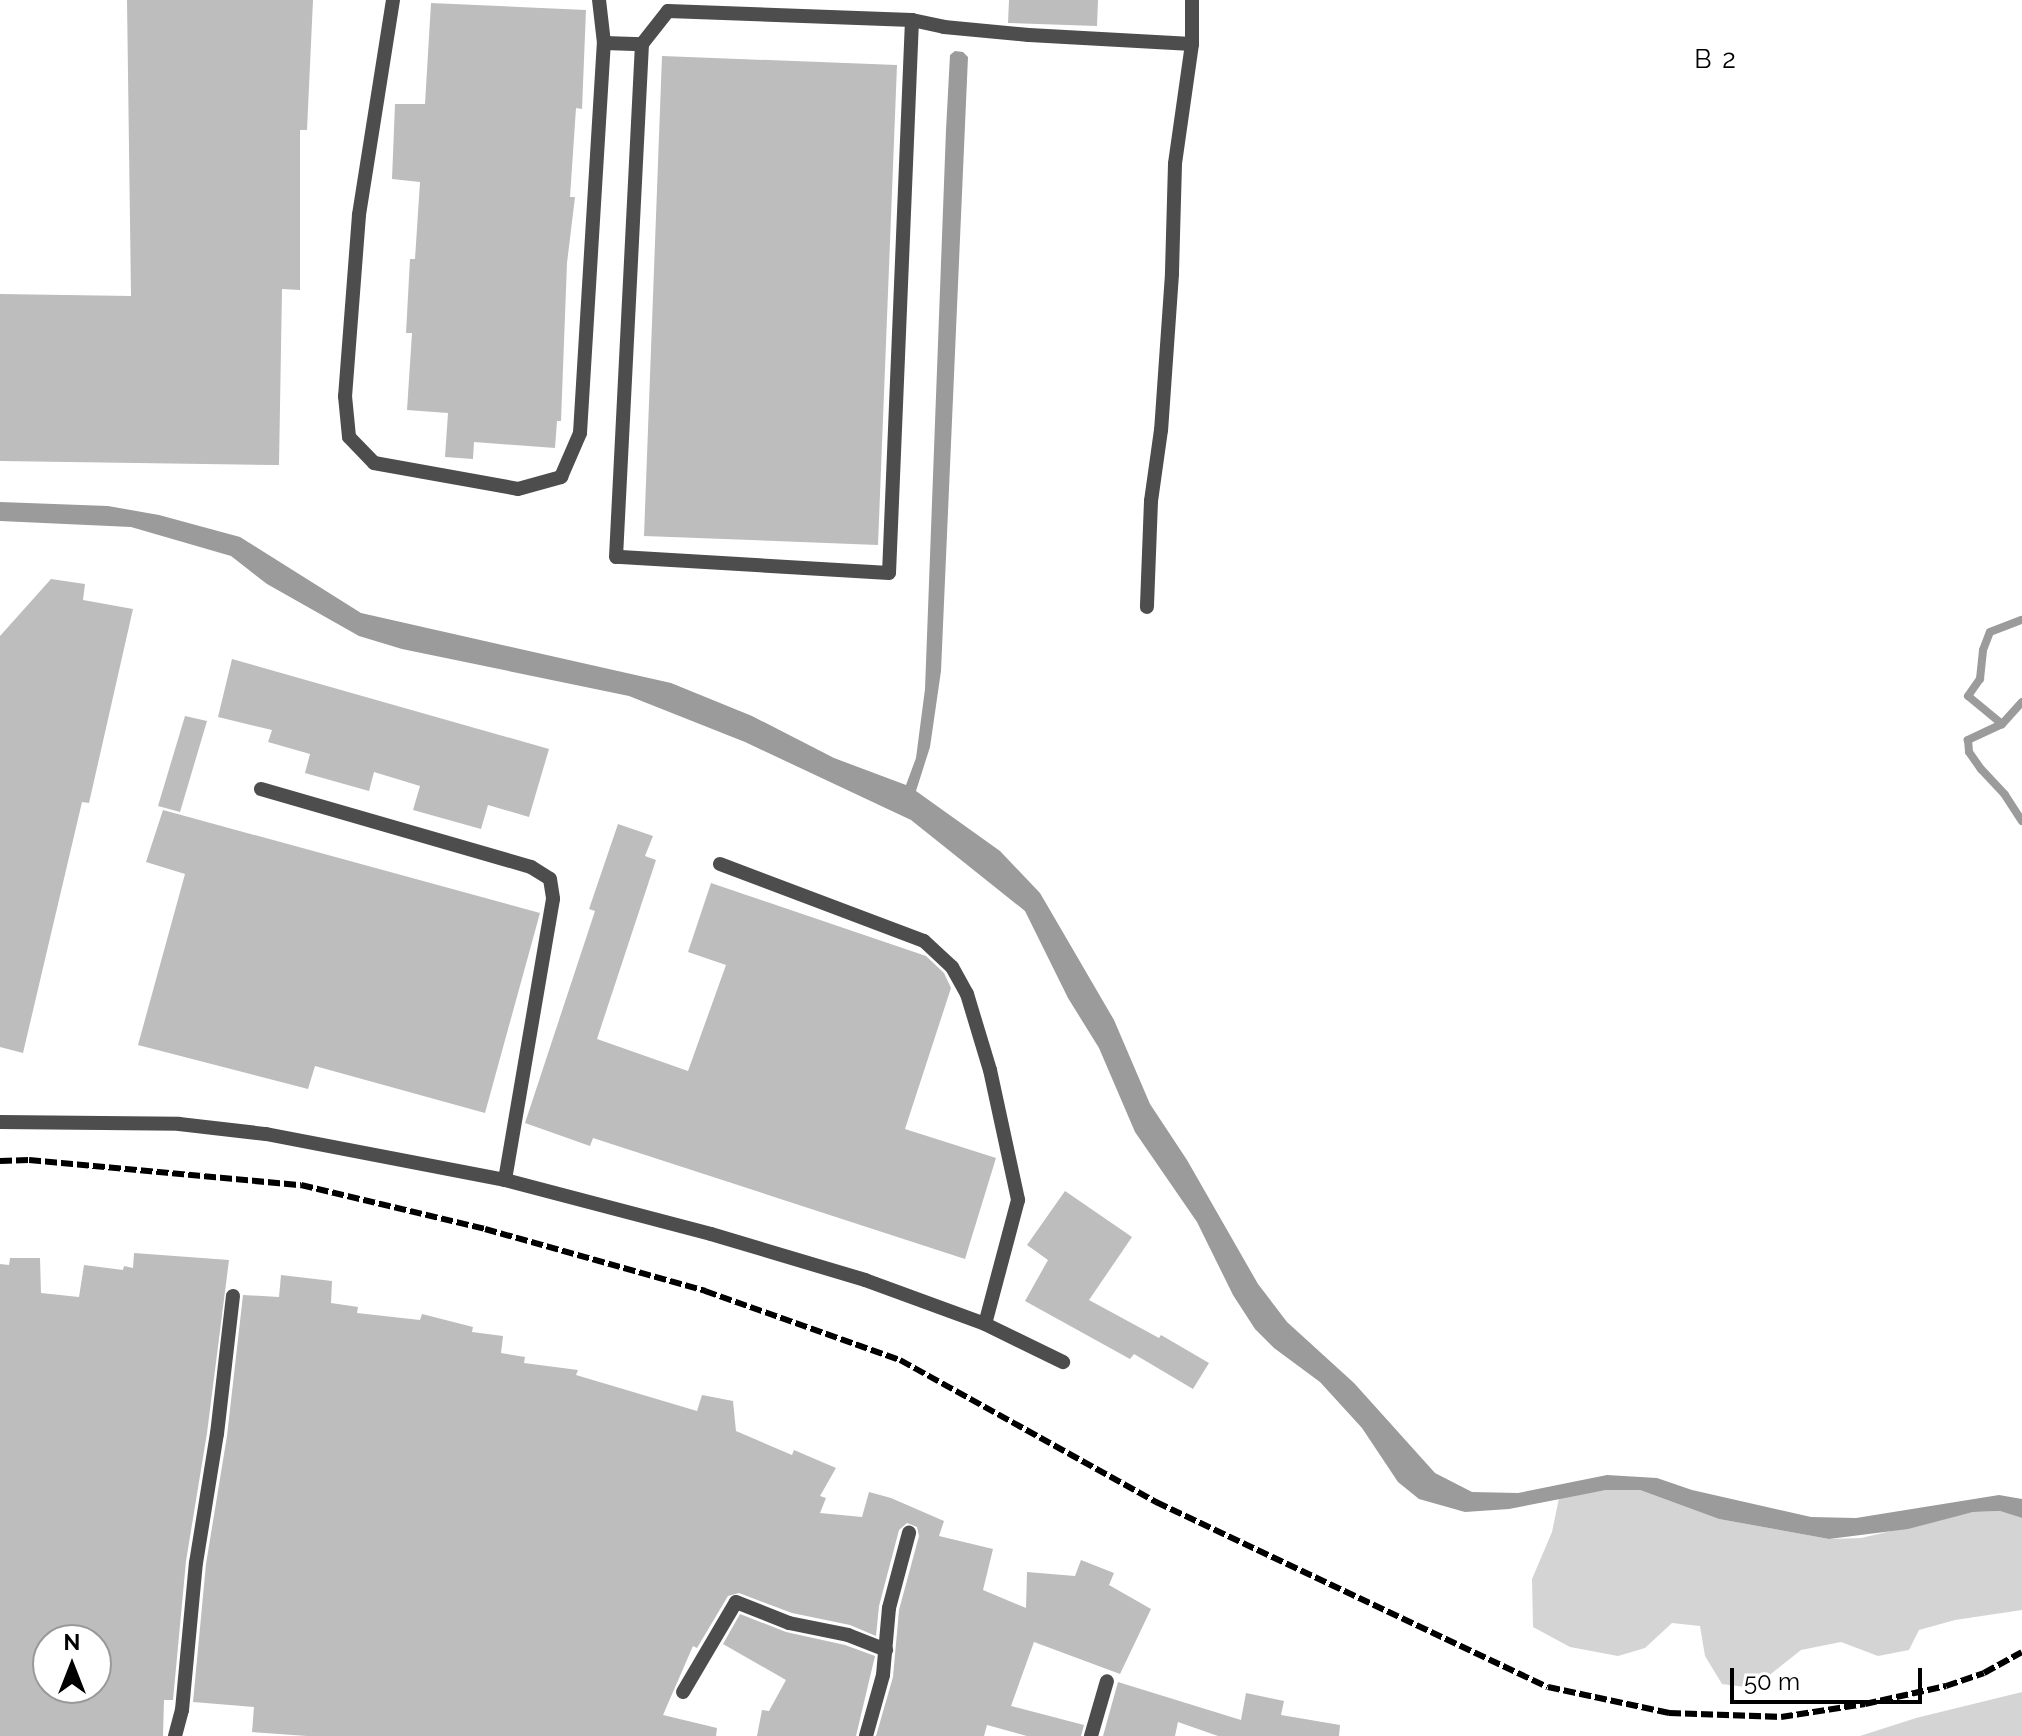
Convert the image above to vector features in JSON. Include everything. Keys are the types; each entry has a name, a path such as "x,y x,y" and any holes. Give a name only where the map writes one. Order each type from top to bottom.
{"street":[{"path":"393,0 359,215 345,396 349,437 374,463 518,489 561,477 580,433 604,43 599,0"},
{"path":"1147,607 1151,501 1161,430 1172,274 1175,164 1192,44 1192,0"},
{"path":"912,20 889,573 616,557 642,44 668,11 912,20 944,27 1029,35 1192,44"},
{"path":"604,43 642,44"},
{"path":"261,789 531,867 550,879 553,899 505,1180"},
{"path":"720,864 924,941 952,967 967,994 990,1070 1018,1200 985,1324"},
{"path":"0,1122 179,1124 237,1130 505,1180 753,1246 865,1280 985,1324 1063,1362"},
{"path":"175,1736 182,1710 196,1563 219,1422 233,1296"},
{"path":"866,1736 886,1650 889,1608 909,1533"},
{"path":"683,1692 736,1602 789,1623 848,1635 886,1650"},
{"path":"1091,1736 1107,1681"}],"shaded area":[{"path":"955,51 963,52 968,57 941,671 930,747 916,791 1000,851 1040,893 1114,1020 1150,1104 1187,1160 1258,1284 1287,1322 1354,1383 1435,1473 1472,1492 1518,1493 1607,1475 1657,1478 1692,1490 1811,1517 1856,1518 1999,1495 2022,1499 2022,1518 2000,1511 1973,1512 1908,1529 1829,1539 1719,1519 1640,1490 1606,1490 1509,1509 1465,1512 1419,1499 1398,1482 1362,1428 1320,1382 1274,1348 1255,1329 1233,1295 1197,1222 1135,1132 1099,1048 1068,998 1025,911 911,820 745,742 629,696 402,649 359,636 267,584 231,556 131,527 0,521 0,502 108,506 159,515 240,537 361,613 671,683 752,716 834,758 906,785 916,758 925,689 946,130 950,55"},
{"path":"1606,1490 1640,1490 1719,1519 1829,1539 1861,1538 1973,1512 2000,1511 2022,1518 2022,1610 1955,1620 1919,1630 1909,1650 1878,1656 1841,1642 1801,1650 1753,1688 1722,1684 1705,1656 1700,1626 1672,1623 1645,1648 1618,1656 1570,1647 1533,1627 1532,1579 1552,1532 1559,1498"},
{"path":"2022,1692 2022,1736 1860,1736 1916,1718"}],"building":[{"path":"127,0 313,0 307,130 300,130 300,290 282,289 279,465 0,461 0,294 131,296"},
{"path":"1009,0 1098,0 1097,26 1008,23"},
{"path":"431,3 586,10 582,109 576,108 570,197 575,197 567,263 561,421 557,421 555,448 474,442 473,459 445,457 448,413 407,410 412,333 406,333 410,259 415,259 420,182 392,179 395,104 425,104"},
{"path":"662,56 897,65 878,545 644,536"},
{"path":"51,579 85,584 83,600 133,609 89,803 82,802 23,1053 0,1047 0,636"},
{"path":"232,659 549,749 529,817 488,805 481,829 413,810 420,786 374,772 369,791 305,773 310,754 268,742 272,730 218,717"},
{"path":"185,716 207,721 180,812 158,806"},
{"path":"163,810 540,913 485,1113 315,1066 308,1089 138,1045 185,874 146,862"},
{"path":"618,824 653,836 645,856 656,860 597,1039 688,1071 726,965 688,952 711,883 926,956 944,973 951,988 905,1129 996,1158 965,1259 593,1138 590,1146 525,1123 595,911 589,909"},
{"path":"1065,1191 1132,1237 1089,1300 1159,1338 1161,1335 1209,1363 1193,1389 1134,1354 1130,1359 1025,1301 1048,1260 1027,1245"},
{"path":"134,1253 229,1260 207,1433 186,1561 173,1700 164,1700 163,1736 0,1736 0,1264 9,1265 10,1258 40,1258 41,1293 79,1297 84,1265 123,1270 124,1266 133,1268"},
{"path":"281,1275 332,1281 331,1303 358,1307 357,1313 420,1320 422,1314 473,1327 472,1332 503,1336 501,1353 525,1357 524,1363 578,1370 576,1375 697,1411 702,1395 733,1401 736,1431 792,1455 794,1450 836,1468 820,1496 826,1498 820,1513 862,1517 869,1492 891,1498 944,1521 939,1536 993,1549 983,1590 1026,1608 1027,1572 1075,1576 1081,1560 1114,1573 1109,1585 1151,1609 1120,1674 1034,1642 1011,1706 1084,1725 1081,1736 1027,1736 987,1725 984,1736 876,1736 893,1677 899,1610 919,1536 917,1527 907,1523 899,1530 879,1606 876,1636 850,1625 792,1613 739,1593 728,1596 697,1648 693,1646 663,1715 717,1728 716,1736 307,1736 252,1732 254,1707 193,1702 206,1564 227,1436 243,1295 279,1297"},
{"path":"740,1614 786,1632 845,1645 875,1656 856,1736 757,1736 762,1710 769,1711 786,1680 723,1644"},
{"path":"1118,1682 1241,1720 1246,1693 1284,1701 1281,1715 1340,1725 1339,1736 1218,1736 1178,1722 1175,1736 1103,1736"}],"waterway":[{"path":"2002,724 1968,696 1980,679 1983,650 1990,632 2022,620"},
{"path":"2022,702 2002,724 1968,740 1969,752 2022,821"}],"railway":[{"path":"0,1161 29,1160 301,1185 485,1229 705,1291 900,1360 1156,1502 1548,1687 1669,1713 1781,1717 1865,1704 1946,1686 1984,1673 2022,1652"}],"district":[{"name":"B 2","path":"1716,60"}]}
